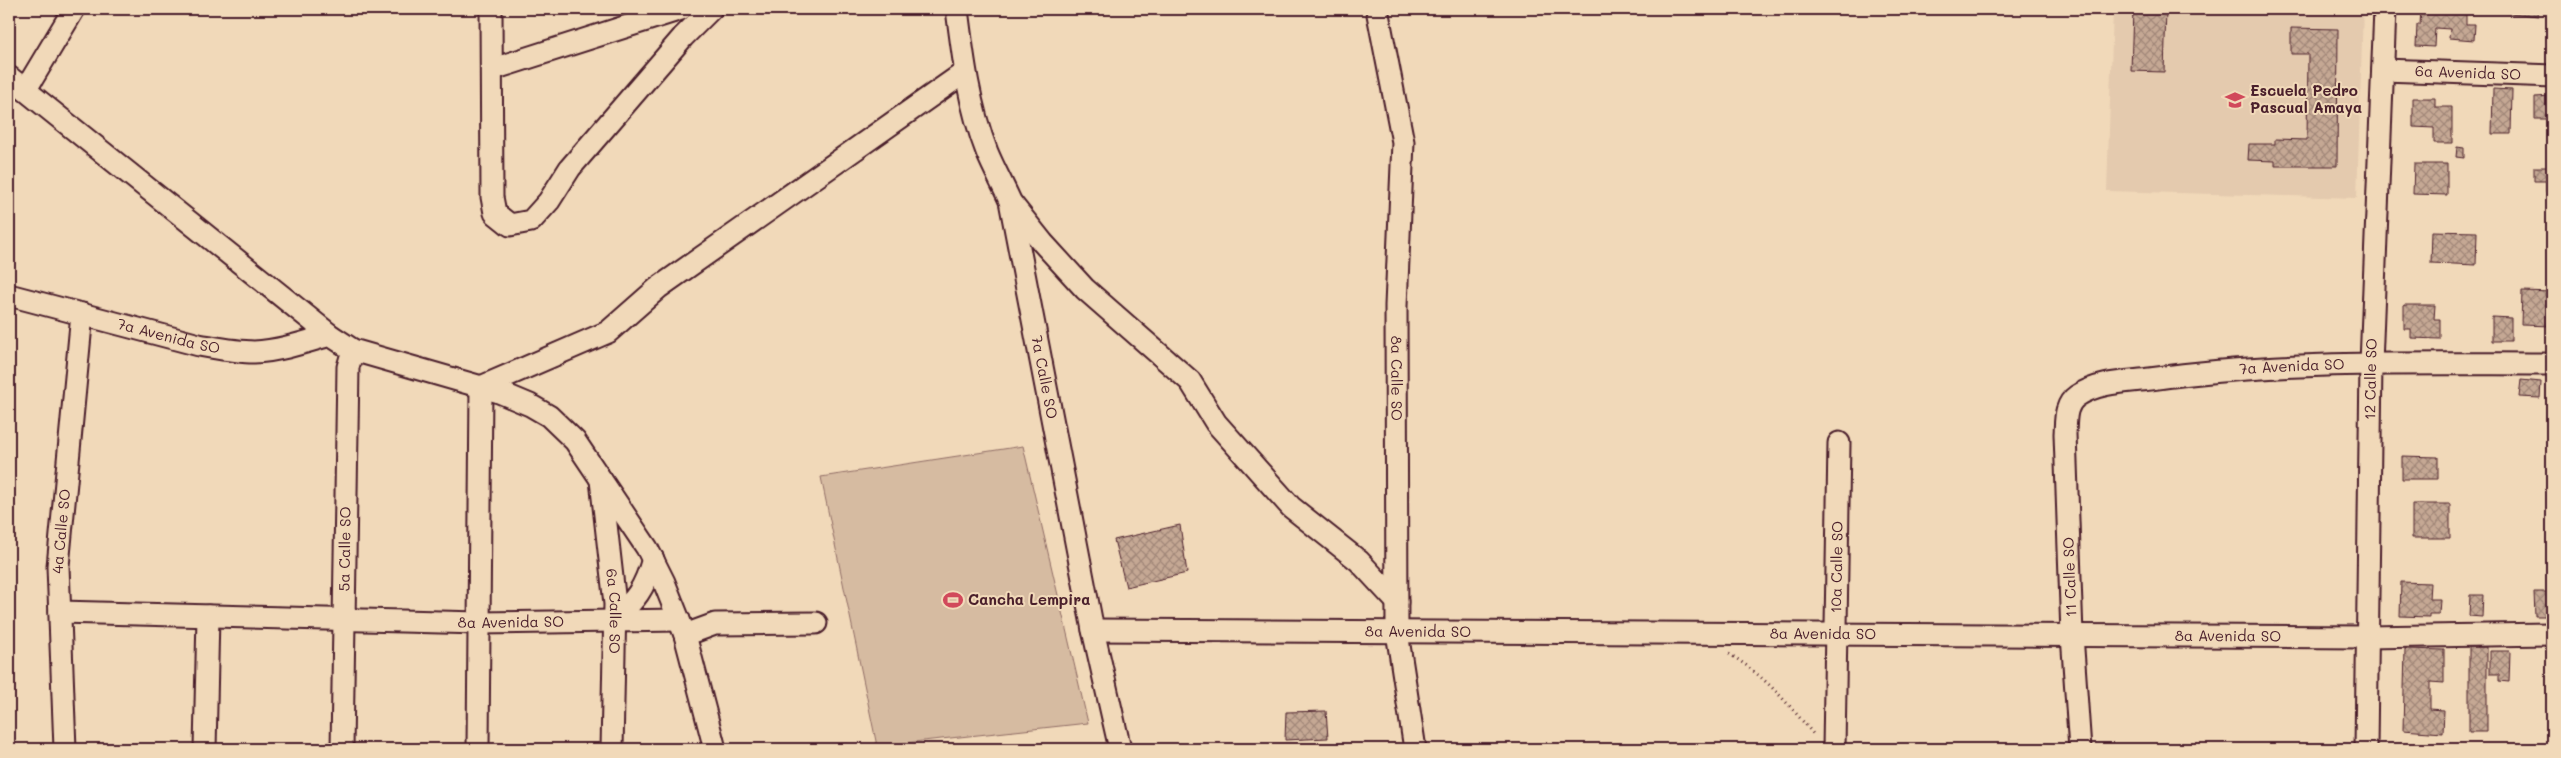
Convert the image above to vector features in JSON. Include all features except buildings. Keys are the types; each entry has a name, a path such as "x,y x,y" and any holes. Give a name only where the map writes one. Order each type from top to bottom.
{"street":[{"path":"26,89 74,9"},
{"path":"491,9 493,69 492,197 495,213 510,225 531,221 549,201 570,168 683,37 711,9"},
{"path":"493,69 681,9"},
{"name":"7a Calle SO","path":"957,9 965,72 987,152 1010,201 1093,630 1120,749"},
{"name":"8a Calle SO","path":"1377,9 1403,142 1396,306 1397,632 1415,749"},
{"name":"12 Calle SO","path":"2366,749 2371,364 2385,9"},
{"name":"6a Avenida SO","path":"2383,70 2552,76"},
{"path":"481,387 608,332 658,288 965,72"},
{"path":"9,77 330,335 354,350 481,387 530,405 549,416 575,441 600,475 653,559 682,627 715,749"},
{"path":"1010,201 1043,243 1085,289 1190,381 1216,422 1291,506 1359,561 1397,602"},
{"name":"7a Avenida SO","path":"9,294 199,345 254,352 281,348 330,335"},
{"name":"4a Calle SO","path":"65,749 58,566 82,314"},
{"name":"5a Calle SO","path":"342,749 348,367 354,350"},
{"name":"7a Avenida SO","path":"2068,405 2086,391 2102,386 2194,372 2371,364 2552,364"},
{"path":"478,749 481,387"},
{"name":"11 Calle SO","path":"2068,405 2065,434 2072,635 2080,749"},
{"name":"10a Calle SO","path":"1827,746 1837,634 1839,443"},
{"name":"6a Calle SO","path":"600,475 615,604 612,749"},
{"path":"614,620 637,598 648,576 653,559"},
{"name":"8a Avenida SO","path":"60,612 479,623 614,620 682,627"},
{"path":"205,749 208,616"},
{"path":"682,627 714,624 816,623"},
{"name":"8a Avenida SO","path":"1093,630 2367,637 2552,634"}],"path":[{"path":"1726,652 1749,666 1827,746"}],"shaded area":[{"name":"Escuela Pedro Pascual Amaya","path":"2113,9 2363,9 2357,198 2107,191"},
{"name":"Cancha Lempira","path":"1023,446 1088,723 877,746 821,477"}],"place":[{"name":"Escuela Pedro Pascual Amaya","path":"2235,100"},
{"name":"Cancha Lempira","path":"953,600"}]}
